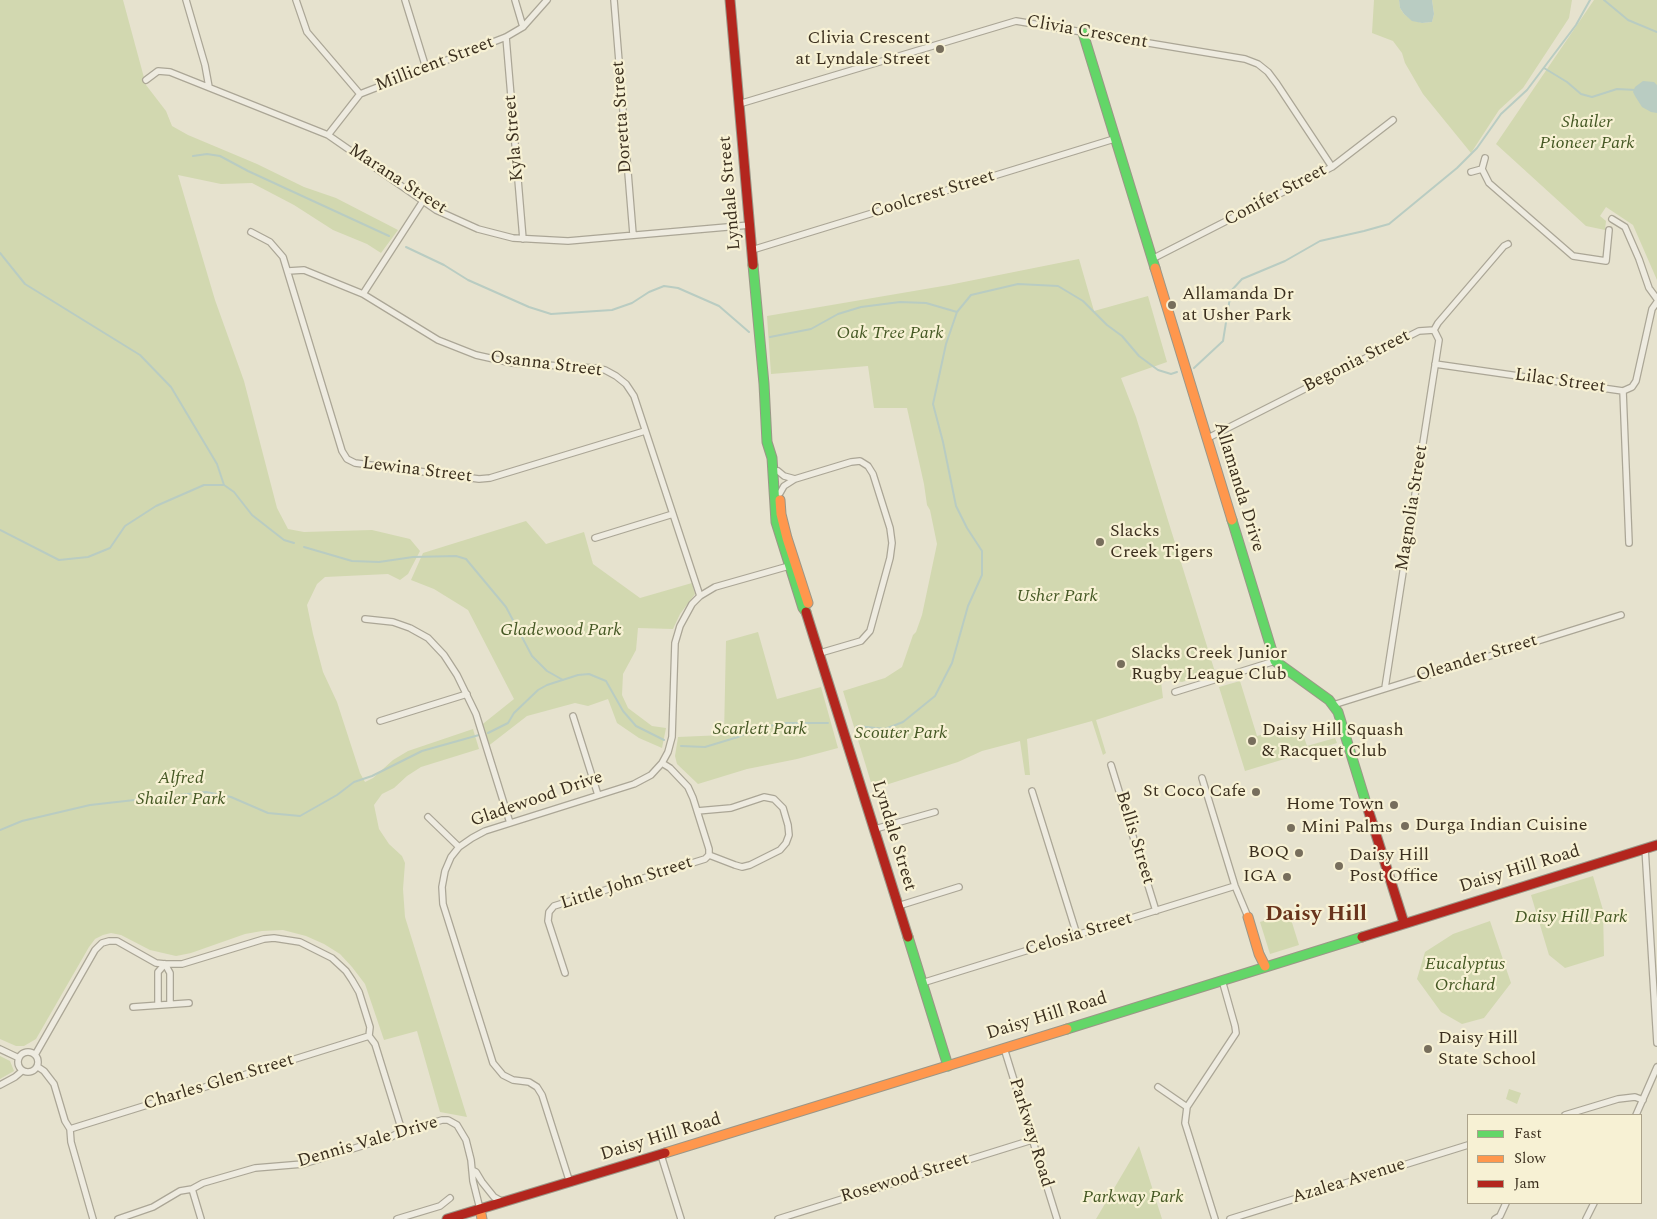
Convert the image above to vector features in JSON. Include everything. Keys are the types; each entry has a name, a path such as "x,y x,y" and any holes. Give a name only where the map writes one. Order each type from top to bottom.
{"street":[{"path":"186,0 206,65 209,87"},
{"path":"296,0 307,32 360,94"},
{"path":"406,0 426,68"},
{"path":"515,0 524,27"},
{"name":"Millicent Street","path":"328,135 360,94 506,37 524,27 547,0"},
{"name":"Doretta Street","path":"614,0 633,234"},
{"name":"Lyndale Street","path":"730,0 764,384 767,442 772,458 775,513 793,565"},
{"name":"Clivia Crescent","path":"739,104 1010,22 1028,22 1236,58 1258,64 1268,72 1277,84 1332,167"},
{"name":"Allamanda Drive","path":"1083,33 1275,661"},
{"name":"Kyla Street","path":"506,37 523,239"},
{"name":"Marana Street","path":"146,80 158,71 170,72 328,135 436,210 478,228 513,238 568,241 750,224"},
{"name":"Conifer Street","path":"1152,259 1332,167 1393,120"},
{"name":"Coolcrest Street","path":"752,250 1114,139"},
{"path":"1485,158 1482,169 1489,183 1573,256 1606,261 1610,230"},
{"path":"1471,172 1482,169"},
{"path":"363,294 423,201"},
{"path":"1612,220 1625,227 1649,288 1657,300 1652,309 1636,381 1632,387 1623,391"},
{"name":"Lewina Street","path":"251,232 270,242 283,257 342,451 347,459 355,463 479,479 490,478 645,431"},
{"name":"Begonia Street","path":"1206,439 1419,331 1434,330 1504,246 1508,244"},
{"name":"Osanna Street","path":"288,271 304,270 363,294 438,340 476,355 512,363 594,368 605,370 616,376 626,384 634,396 700,596"},
{"name":"Magnolia Street","path":"1385,688 1435,364 1438,340 1434,330"},
{"name":"Lilac Street","path":"1435,364 1623,391 1629,543"},
{"name":"Lyndale Street","path":"764,384 778,471 781,514 803,608 808,615 948,1066"},
{"path":"780,493 784,486 794,480 851,462 860,461 868,466 874,474 890,528 892,543 890,558 870,631 860,641 820,653"},
{"path":"778,471 794,480"},
{"path":"595,538 673,514"},
{"path":"697,811 731,808 756,798 774,799 783,808 788,825 789,835 786,843 780,850 742,867 709,854 710,849 688,787 670,768 662,764 672,737 675,643 686,614 700,596 715,587 793,565"},
{"name":"Oleander Street","path":"1333,705 1621,615"},
{"path":"366,619 393,622 410,628 428,638 444,654 476,714 510,823"},
{"path":"1175,692 1275,661 1316,689 1333,705 1340,720 1404,923"},
{"path":"380,721 467,694"},
{"path":"573,716 598,796"},
{"name":"Gladewood Drive","path":"570,1183 542,1095 537,1087 529,1082 513,1080 503,1075 493,1063 443,904 442,887 445,871 451,857 459,847 485,831 634,784 651,775 662,764"},
{"name":"Bellis Street","path":"1111,765 1156,911"},
{"path":"1202,778 1235,886 1265,966"},
{"path":"1032,791 1077,935"},
{"path":"874,830 934,812"},
{"path":"428,817 459,847"},
{"name":"Daisy Hill Road","path":"447,1219 661,1155 1657,845"},
{"path":"1645,848 1657,1043"},
{"name":"Little John Street","path":"565,973 548,921 549,912 554,906 705,859 709,854"},
{"name":"Celosia Street","path":"922,984 1235,886"},
{"path":"898,906 959,887"},
{"path":"35,1054 95,950 102,943 117,941 156,963 182,964 264,939 274,938 300,942 332,958 346,971 359,992 370,1027 369,1036 375,1044 402,1130"},
{"path":"164,964 170,973 170,1003"},
{"path":"158,1004 158,972 164,964"},
{"path":"1215,1219 1185,1123 1187,1107 1236,1033 1222,980"},
{"path":"133,1007 189,1002"},
{"name":"Charles Glen Street","path":"70,1129 369,1036"},
{"path":"0,1048 19,1058"},
{"name":"Parkway Road","path":"1004,1048 1057,1219"},
{"path":"25,1052 35,1054 38,1059 38,1067 29,1073 22,1071 18,1065 19,1058 25,1052"},
{"path":"38,1067 44,1071 54,1084 64,1121 70,1129 71,1142 94,1219"},
{"path":"1636,1114 1657,1067"},
{"path":"0,1085 15,1078 22,1071"},
{"path":"1158,1086 1187,1107"},
{"path":"1568,1114 1618,1098 1635,1097 1643,1100"},
{"name":"Dennis Vale Drive","path":"118,1219 153,1207 180,1191 192,1190 202,1183 255,1168 303,1164 391,1137 402,1130 442,1120 448,1120 457,1125 466,1140 472,1170"},
{"name":"Rosewood Street","path":"778,1219 1032,1140"},
{"name":"Azalea Avenue","path":"1230,1219 1467,1145"},
{"path":"661,1155 681,1219"},
{"path":"472,1170 476,1172 494,1197 503,1202"},
{"path":"472,1170 482,1219"},
{"path":"192,1190 201,1219"},
{"path":"397,1219 440,1206 450,1198"},
{"path":"1496,1219 1500,1216 1506,1204"},
{"path":"1586,1219 1594,1204"}],"green space":[{"name":"Alfred Shailer Park","path":"0,0 123,0 146,85 166,111 172,126 304,187 336,198 398,230 381,253 367,244 333,230 294,205 252,183 221,184 178,175 215,300 244,381 277,508 288,529 304,532 372,530 410,539 420,551 408,574 400,580 388,574 325,577 317,584 307,605 323,672 337,702 360,773 365,782 408,751 473,729 479,749 421,767 394,788 382,794 374,805 379,829 389,844 402,856 405,863 403,889 405,917 467,1117 440,1112 417,1031 384,1040 365,984 352,967 340,954 324,944 306,936 283,930 245,934 191,953 176,956 150,950 121,935 111,933 103,935 95,939 89,947 36,1039 24,1046 16,1046 0,1039"},
{"path":"1374,0 1399,0 1400,8 1404,14 1412,20 1422,23 1432,22 1434,14 1432,0 1572,0 1569,18 1523,88 1499,110 1471,153 1423,94 1405,63 1402,53 1393,41 1372,33"},
{"name":"Shailer Pioneer Park","path":"1594,0 1657,0 1657,280 1633,225 1606,207 1600,216 1606,221 1605,230 1586,226 1496,144"},
{"name":"Usher Park","path":"1079,259 1094,311 1148,296 1167,362 1121,378 1136,417 1215,672 1182,682 1171,680 1161,682 1163,698 1096,720 1106,753 1103,755 1092,721 1027,739 1030,775 1025,775 1020,741 982,751 958,762 873,789 843,691 885,678 902,667 922,615 937,544 930,510 927,505 907,408 874,408 868,366 771,374 767,316 949,285"},
{"name":"Gladewood Park","path":"526,521 546,544 584,532 593,564 640,598 692,583 695,594 680,614 673,629 638,628 636,650 623,674 622,695 628,708 652,726 666,728 662,748 639,738 617,723 608,699 588,706 575,703 527,716 487,747 479,727 514,699 468,610 434,589 411,580 423,553"},
{"name":"Scarlett Park","path":"758,632 777,699 821,687 838,748 747,769 698,784 677,764 675,756 678,737 724,735 726,641"},
{"path":"1240,681 1257,736 1277,730 1279,738 1302,731 1307,746 1335,738 1337,743 1245,771 1219,687"},
{"name":"Daisy Hill Park","path":"1593,876 1603,910 1604,956 1565,968 1549,955 1531,895"},
{"path":"1289,913 1299,945 1270,954 1260,922"},
{"name":"Eucalyptus Orchard","path":"1490,921 1511,983 1484,1018 1462,1024 1441,1012 1417,979 1425,952 1453,934"},
{"path":"0,1056 10,1061 14,1071 0,1079"},
{"path":"1509,1089 1521,1093 1517,1104 1506,1099"},
{"name":"Parkway Park","path":"1139,1146 1162,1219 1096,1219"}],"shaded area":[{"path":"1399,0 1432,0 1434,14 1432,22 1412,21 1400,8"},
{"path":"1643,81 1654,82 1657,85 1657,113 1642,107 1633,92 1635,87"}],"waterway":[{"path":"1194,368 1223,341 1231,291 1242,279 1285,261 1320,241 1389,224 1457,168 1477,148 1501,114 1527,90 1576,25 1590,0"},
{"path":"1604,0 1628,20 1657,32"},
{"path":"1544,68 1567,82 1581,94 1592,97 1617,89 1636,90"},
{"path":"193,156 207,154 220,156 248,171 389,236"},
{"path":"406,247 444,265 468,280 529,307 551,314 612,310 632,303 649,292 664,286 678,288 719,306 749,332"},
{"path":"0,253 25,284 140,355 171,387 217,464 224,485"},
{"path":"857,726 885,729 903,722 935,696 952,663 968,606 982,575 982,551 956,506 933,404 946,344 957,312 971,295 1018,284 1058,286 1083,301 1107,325 1122,336 1139,356 1158,370 1171,374 1177,372"},
{"path":"770,337 811,329 838,314 861,307 900,302 926,303 957,312"},
{"path":"0,530 59,560 88,557 110,548 125,526 156,506 204,485 224,485 234,492 252,515 284,540 294,543"},
{"path":"304,547 352,561 379,562 413,557 456,556 466,559 506,607 532,656 547,671 563,680"},
{"path":"488,733 508,723 514,713 538,690 547,685 578,675 589,674 606,681 623,711 636,726 664,740"},
{"path":"681,746 705,747 738,737 755,729 784,723 828,723"},
{"path":"0,830 22,821 90,805 206,792 231,797 268,813 300,816 337,795 354,782 372,776 422,751 479,735"}],"traffic: fast":[{"path":"1083,33 1155,268"},
{"path":"753,265 764,384 767,442 772,458 776,522 803,608 806,612"},
{"path":"1232,520 1275,661 1329,700 1338,712 1366,803"},
{"path":"908,937 948,1066"},
{"path":"1067,1029 1362,937"}],"traffic: slow":[{"path":"1155,268 1232,520"},
{"path":"780,500 781,514 787,538 808,603"},
{"path":"1248,917 1259,954 1265,966"},
{"path":"665,1153 1067,1029"},
{"path":"480,1209 482,1219"}],"traffic: jam":[{"path":"730,0 753,265"},
{"path":"806,612 908,937"},
{"path":"1366,803 1404,923"},
{"path":"1362,937 1657,845"},
{"path":"447,1219 665,1153"}],"place":[{"name":"Clivia Crescent at Lyndale Street","path":"940,49"},
{"name":"Allamanda Dr at Usher Park","path":"1172,305"},
{"name":"Slacks Creek Tigers","path":"1100,542"},
{"name":"Slacks Creek Junior Rugby League Club","path":"1121,664"},
{"name":"Daisy Hill Squash & Racquet Club","path":"1252,741"},
{"name":"St Coco Cafe","path":"1256,792"},
{"name":"Home Town","path":"1394,805"},
{"name":"Durga Indian Cuisine","path":"1405,826"},
{"name":"Mini Palms","path":"1291,828"},
{"name":"BOQ","path":"1299,853"},
{"name":"Daisy Hill Post Office","path":"1339,866"},
{"name":"IGA","path":"1287,877"},
{"name":"Daisy Hill State School","path":"1428,1049"}],"district":[{"name":"Daisy Hill","path":"1316,916"}],"park label":[{"name":"Oak Tree Park","path":"890,334"},
{"name":"Scouter Park","path":"901,734"}]}
